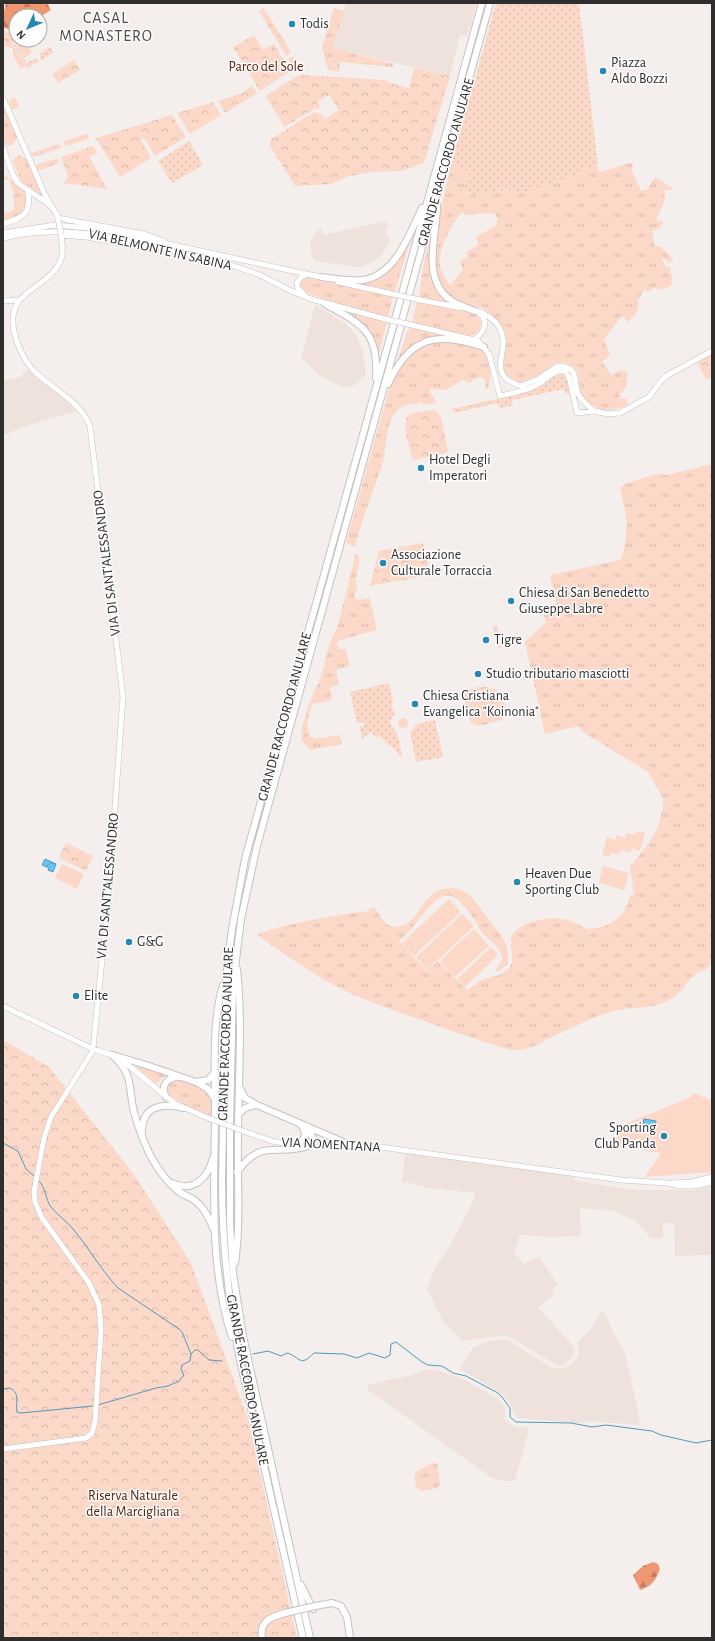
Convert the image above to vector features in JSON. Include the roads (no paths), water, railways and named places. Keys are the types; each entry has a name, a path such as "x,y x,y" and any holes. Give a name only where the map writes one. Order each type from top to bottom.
{"highway":[{"name":"GRANDE RACCORDO ANULARE","path":"303,1638 240,1360 225,1269 222,1208 226,976 232,929 245,859 482,3"},
{"name":"GRANDE RACCORDO ANULARE","path":"310,1638 243,1336 233,1273 230,1224 230,1126 232,1007 236,956 245,899 257,846 490,3"},
{"path":"322,277 363,280 385,269 397,256 429,194"},
{"path":"437,194 433,258 434,276 439,287 449,298 475,311"},
{"path":"325,304 359,323 370,338 377,358 375,392"},
{"path":"380,402 396,368 411,350 423,343 436,339 475,339"},
{"path":"454,339 484,347"},
{"path":"233,1273 238,1242 237,1172 239,1013 236,956"},
{"path":"226,976 218,1002 215,1070 215,1235 222,1306 240,1360"},
{"path":"112,1055 196,1082 208,1089 215,1100"},
{"path":"112,1055 122,1065 127,1074 134,1111 143,1139 156,1165 168,1181 199,1205 209,1219 215,1235"},
{"path":"196,1082 208,1080 215,1070"},
{"path":"166,1097 163,1091 165,1083 173,1077 180,1077"},
{"path":"238,1086 245,1098 257,1106 350,1145"},
{"path":"143,1139 143,1121 154,1108 165,1105 184,1108"},
{"path":"238,1116 245,1108 257,1106"},
{"path":"292,1145 300,1142 305,1137 304,1129 299,1123"},
{"path":"237,1172 248,1158 257,1153 308,1146 312,1143 313,1138 306,1126"},
{"path":"168,1181 182,1186 192,1186 198,1183 204,1178 209,1169 215,1151"},
{"path":"298,1580 314,1608"},
{"path":"262,1638 261,1630 265,1621 270,1618 285,1613 332,1603 341,1606 347,1617 350,1638"}],"street":[{"path":"3,98 45,195 57,216 62,247 60,260 53,272 18,300 3,301"},
{"path":"3,148 17,182 47,204 57,216 146,234 172,245"},
{"path":"3,224 19,219 26,213 29,206 28,190"},
{"name":"VIA BELMONTE IN SABINA","path":"3,233 55,225 75,226 116,232 475,311 488,315 496,324 503,339 501,367 503,375 510,382 521,386 538,379 553,368 564,368"},
{"name":"VIA BELMONTE IN SABINA","path":"3,238 34,232 74,231 102,235 228,264 260,275 291,291 325,304 475,339 489,354 500,396 538,385 556,371 564,368"},
{"path":"61,235 136,246 154,247"},
{"path":"62,247 66,240 74,236"},
{"name":"VIA BELMONTE IN SABINA","path":"309,274 300,278 297,281 297,286 301,292 311,299"},
{"name":"VIA DI SANT'ALESSANDRO","path":"18,300 13,319 14,330 19,347 25,359 37,373 79,408 86,416 90,426 123,697 108,890 92,1049"},
{"path":"475,311 483,318 484,326 482,333 475,339"},
{"path":"564,368 569,377 580,412 594,411 608,414 620,413 649,397 664,378 712,351"},
{"path":"564,368 570,369 574,374 578,393 594,411"},
{"name":"VIA NOMENTANA","path":"3,1006 92,1049 112,1055 131,1066 166,1097 184,1108 272,1141 292,1145 308,1146 350,1145 386,1148 622,1180 688,1187 712,1182"},
{"path":"3,1449 86,1438 92,1433 95,1422 101,1331 99,1305 88,1283 42,1218 34,1200 34,1184 44,1138 51,1117 92,1052 92,1049"},
{"name":"VIA NOMENTANA","path":"667,1184 688,1182 712,1177"}],"water":[{"path":"45,859 56,864 53,872 48,870 49,868 42,865"},
{"path":"644,1119 656,1121 655,1127 643,1125"}],"waterway":[{"path":"3,1143 18,1151 26,1169 34,1176"},
{"path":"38,1180 43,1186 51,1207 73,1229 118,1288 179,1329 182,1332 191,1354"},
{"path":"253,1354 268,1351 281,1356 287,1353 303,1361 314,1353 344,1354 357,1358 369,1353 385,1358 390,1355 391,1344 396,1342 422,1362 428,1365 442,1366 453,1373 466,1376 498,1393 510,1408 510,1417 516,1422 571,1423 592,1427 606,1425 652,1431 661,1435 696,1443 712,1440"},
{"path":"98,1405 156,1388 168,1386 179,1381 184,1375 181,1370 182,1365 190,1361 191,1354 195,1350 198,1350 209,1360 222,1361"},
{"path":"3,1389 10,1388 13,1390 17,1396 17,1412 21,1413 93,1406"}],"place":[{"name":"Todis","path":"292,24"},
{"name":"Piazza Aldo Bozzi","path":"603,71"},
{"name":"Hotel Degli Imperatori","path":"421,468"},
{"name":"Associazione Culturale Torraccia","path":"383,563"},
{"name":"Chiesa di San Benedetto Giuseppe Labre","path":"511,601"},
{"name":"Tigre","path":"486,640"},
{"name":"Studio tributario masciotti","path":"478,674"},
{"name":"Chiesa Cristiana Evangelica \"Koinonia\"","path":"415,704"},
{"name":"Heaven Due Sporting Club","path":"517,882"},
{"name":"G&G","path":"129,942"},
{"name":"Elite","path":"76,996"},
{"name":"Sporting Club Panda","path":"664,1136"}],"district":[{"name":"CASAL MONASTERO","path":"106,27"}],"park label":[{"name":"Parco del Sole","path":"266,67"},
{"name":"Riserva Naturale della Marcigliana","path":"133,1504"}]}
